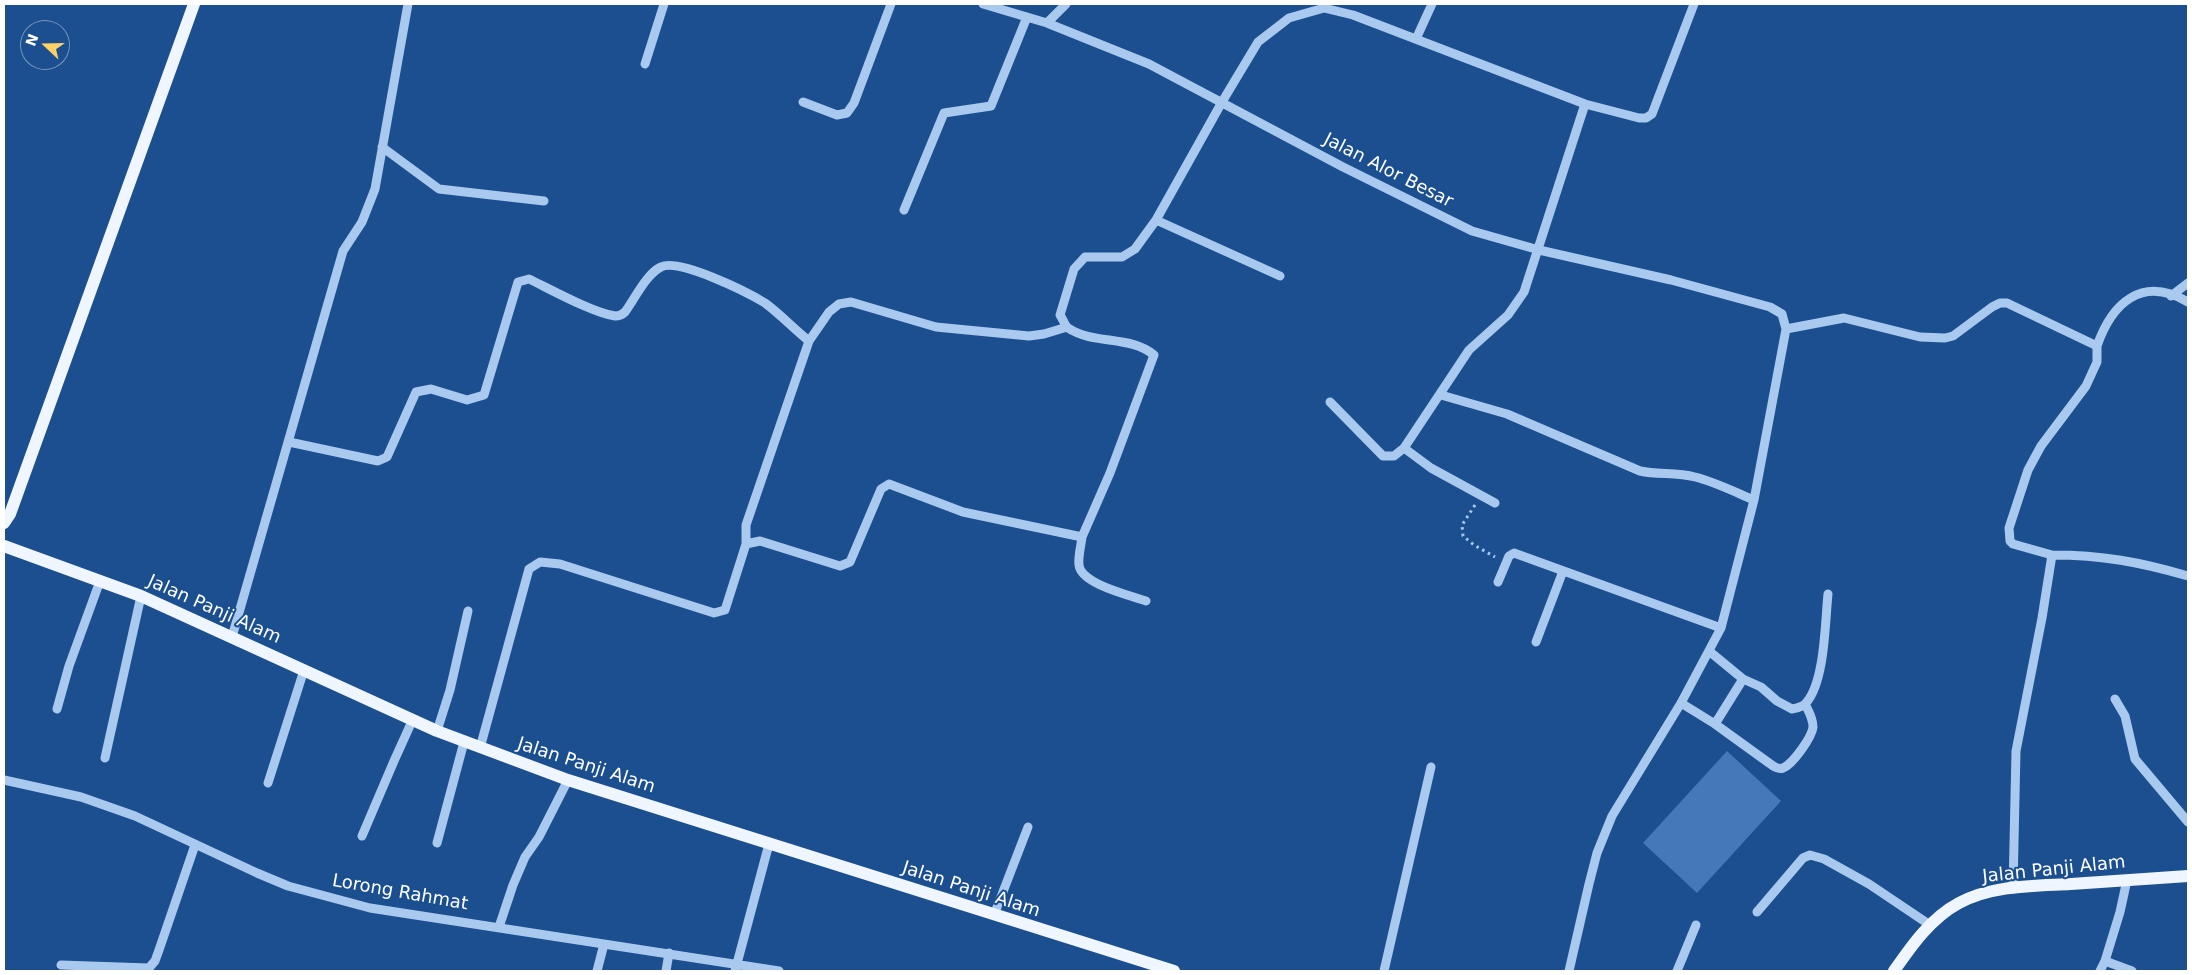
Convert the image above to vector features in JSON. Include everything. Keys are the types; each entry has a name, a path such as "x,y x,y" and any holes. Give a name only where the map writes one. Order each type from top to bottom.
{"main road":[{"path":"4,523 10,514 193,4"},
{"name":"Jalan Panji Alam","path":"4,546 142,596 437,731 568,780 1174,971"},
{"name":"Jalan Panji Alam","path":"1894,971 1910,947 1930,925 1959,902 1978,895 2013,888 2188,876"}],"street":[{"path":"232,637 343,251 362,222 375,190 408,4"},
{"path":"645,64 664,4"},
{"path":"803,102 837,115 847,113 854,103 890,4"},
{"name":"Jalan Alor Besar","path":"983,4 1047,23 1148,64 1433,213 1472,231 1539,250 1671,280 1770,307 1782,314 1786,329"},
{"path":"1047,23 1066,4"},
{"path":"1416,39 1432,4"},
{"path":"1146,601 1104,586 1082,574 1079,566 1082,537 1110,473 1154,355 1143,346 1083,335 1067,327 1060,315 1074,269 1085,256 1122,257 1135,250 1156,220 1258,42 1289,18 1324,8 1353,15 1585,104 1639,118 1646,118 1652,114 1694,4"},
{"path":"904,210 944,112 991,106 1027,17"},
{"path":"1330,402 1383,456 1394,456 1404,448 1469,350 1508,315 1524,292 1585,104"},
{"path":"382,147 439,189 544,201"},
{"path":"1156,220 1280,276"},
{"path":"289,442 378,462 386,456 416,392 431,389 467,400 484,395 518,282 529,279 596,310 615,316 622,315 625,312 652,273 662,266 676,265 705,274 765,303 808,342"},
{"path":"2171,296 2188,282"},
{"path":"2188,302 2151,291 2138,294 2115,311 2103,328 2097,346 2097,362 2086,386 2041,446 2028,470 2009,528 2010,541 2013,544 2052,555 2106,556 2159,567 2188,576"},
{"path":"480,748 528,569 540,562 560,564 714,614 725,610 746,544 746,525 808,342 829,312 839,304 850,302 936,327 1029,336 1044,334 1067,327"},
{"path":"1569,971 1597,853 1612,816 1681,703 1720,628 1754,500 1786,329 1844,318 1920,337 1945,338 1958,332 1992,307 2000,303 2007,303 2097,346"},
{"path":"1440,395 1507,414 1640,471 1696,477 1754,500"},
{"path":"1404,448 1431,468 1495,503"},
{"path":"746,544 760,541 840,566 850,562 881,489 889,484 963,512 1082,537"},
{"path":"1498,582 1509,556 1514,553 1720,628"},
{"path":"2013,888 2016,751 2042,618 2052,555"},
{"path":"1536,642 1563,571"},
{"path":"57,709 69,666 100,581"},
{"path":"1709,651 1744,679 1761,687 1778,701 1792,709 1805,704 1814,690 1820,670 1828,594"},
{"path":"105,758 142,596"},
{"path":"437,731 450,690 468,611"},
{"path":"268,784 304,670"},
{"path":"1715,724 1744,679"},
{"path":"2115,699 2125,716 2135,760 2188,822"},
{"path":"1681,703 1715,724 1777,768 1788,765 1810,738 1813,728 1811,716 1805,704"},
{"path":"362,836 414,719"},
{"path":"437,843 464,742"},
{"path":"1384,971 1432,766"},
{"name":"Lorong Rahmat","path":"4,780 81,796 135,816 288,886 325,897 370,908 670,954 736,968 779,971"},
{"path":"500,927 513,885 525,857 539,837 568,780"},
{"path":"994,915 1028,827"},
{"path":"736,968 769,844"},
{"path":"61,964 149,968 155,961 195,845"},
{"path":"1757,912 1803,858 1810,855 1824,859 1869,884 1930,925"},
{"path":"2100,971 2106,962 2127,880"},
{"path":"1677,971 1696,925"},
{"path":"597,971 604,944"},
{"path":"666,971 670,954"},
{"path":"2106,962 2132,971"}],"path":[{"path":"1481,496 1462,525 1463,536 1474,545 1507,563"}],"building":[{"path":"1727,751 1781,801 1697,893 1643,843"}]}
